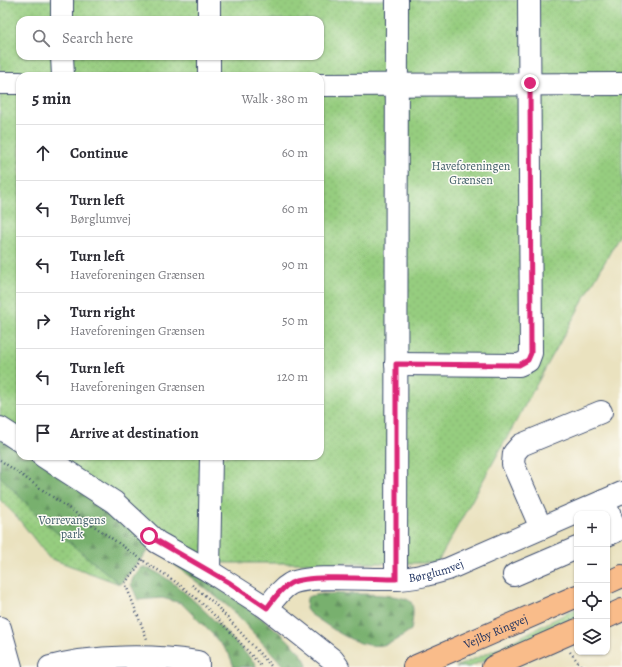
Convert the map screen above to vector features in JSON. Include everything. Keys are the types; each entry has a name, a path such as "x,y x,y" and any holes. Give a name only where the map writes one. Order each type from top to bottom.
{"main road":[{"path":"610,582 622,576"},
{"name":"Vejlby Ringvej","path":"414,667 574,597"},
{"path":"610,616 622,610"},
{"path":"493,667 574,631"}],"street":[{"path":"62,0 62,16"},
{"path":"209,0 209,16"},
{"path":"396,579 397,0"},
{"path":"396,364 519,365 528,360 531,353 529,0"},
{"path":"62,60 62,72"},
{"path":"209,60 209,72"},
{"path":"0,83 16,83"},
{"path":"324,85 530,83 622,84"},
{"path":"541,528 513,464 514,453 521,445 601,412"},
{"path":"0,428 16,438"},
{"path":"209,571 211,460"},
{"path":"62,462 114,502 153,550 209,571 267,608 333,660 338,667"},
{"path":"610,534 616,531 613,497"},
{"name":"Børglumvej","path":"267,608 282,589 291,583 320,579 396,579 429,574 448,569 613,497"},
{"path":"514,575 574,549"},
{"path":"0,628 11,667"},
{"path":"50,667 90,660 168,657 198,662 198,667"}],"path":[{"path":"0,460 143,560 172,578 206,606 262,667"},
{"path":"150,658 147,639 126,583 143,560 153,550"},
{"path":"186,580 214,602 272,667"}],"green space":[{"name":"Haveforeningen Grænsen","path":"0,0 622,0 622,231 437,563 216,563 157,536 61,460 324,460 324,72 16,72 16,430 0,420"},
{"name":"Vorrevangens park","path":"0,435 16,452 16,460 37,460 150,548 120,584 49,558 17,517 0,500"},
{"name":"Vorrevangens park","path":"0,435 16,445 16,460 38,460 108,505 150,548 120,584 45,523 0,476"},
{"path":"170,557 248,608 270,625 289,641 302,655 307,667 285,667 229,607 170,561"},
{"path":"142,567 155,572 170,581 185,593 232,639 255,663 256,667 234,667 229,654 213,635 181,603 162,598 138,600 131,584 133,578"},
{"path":"322,594 369,594 405,599 411,602 413,608 411,630 390,643 377,646 367,645 346,637 310,614 306,609 307,598"},
{"path":"574,610 574,621 469,667 456,667 501,647"}],"route":[{"path":"149,536 230,583 267,608 282,589 291,583 320,579 396,579 396,364 519,365 528,360 531,353 530,83"}]}
